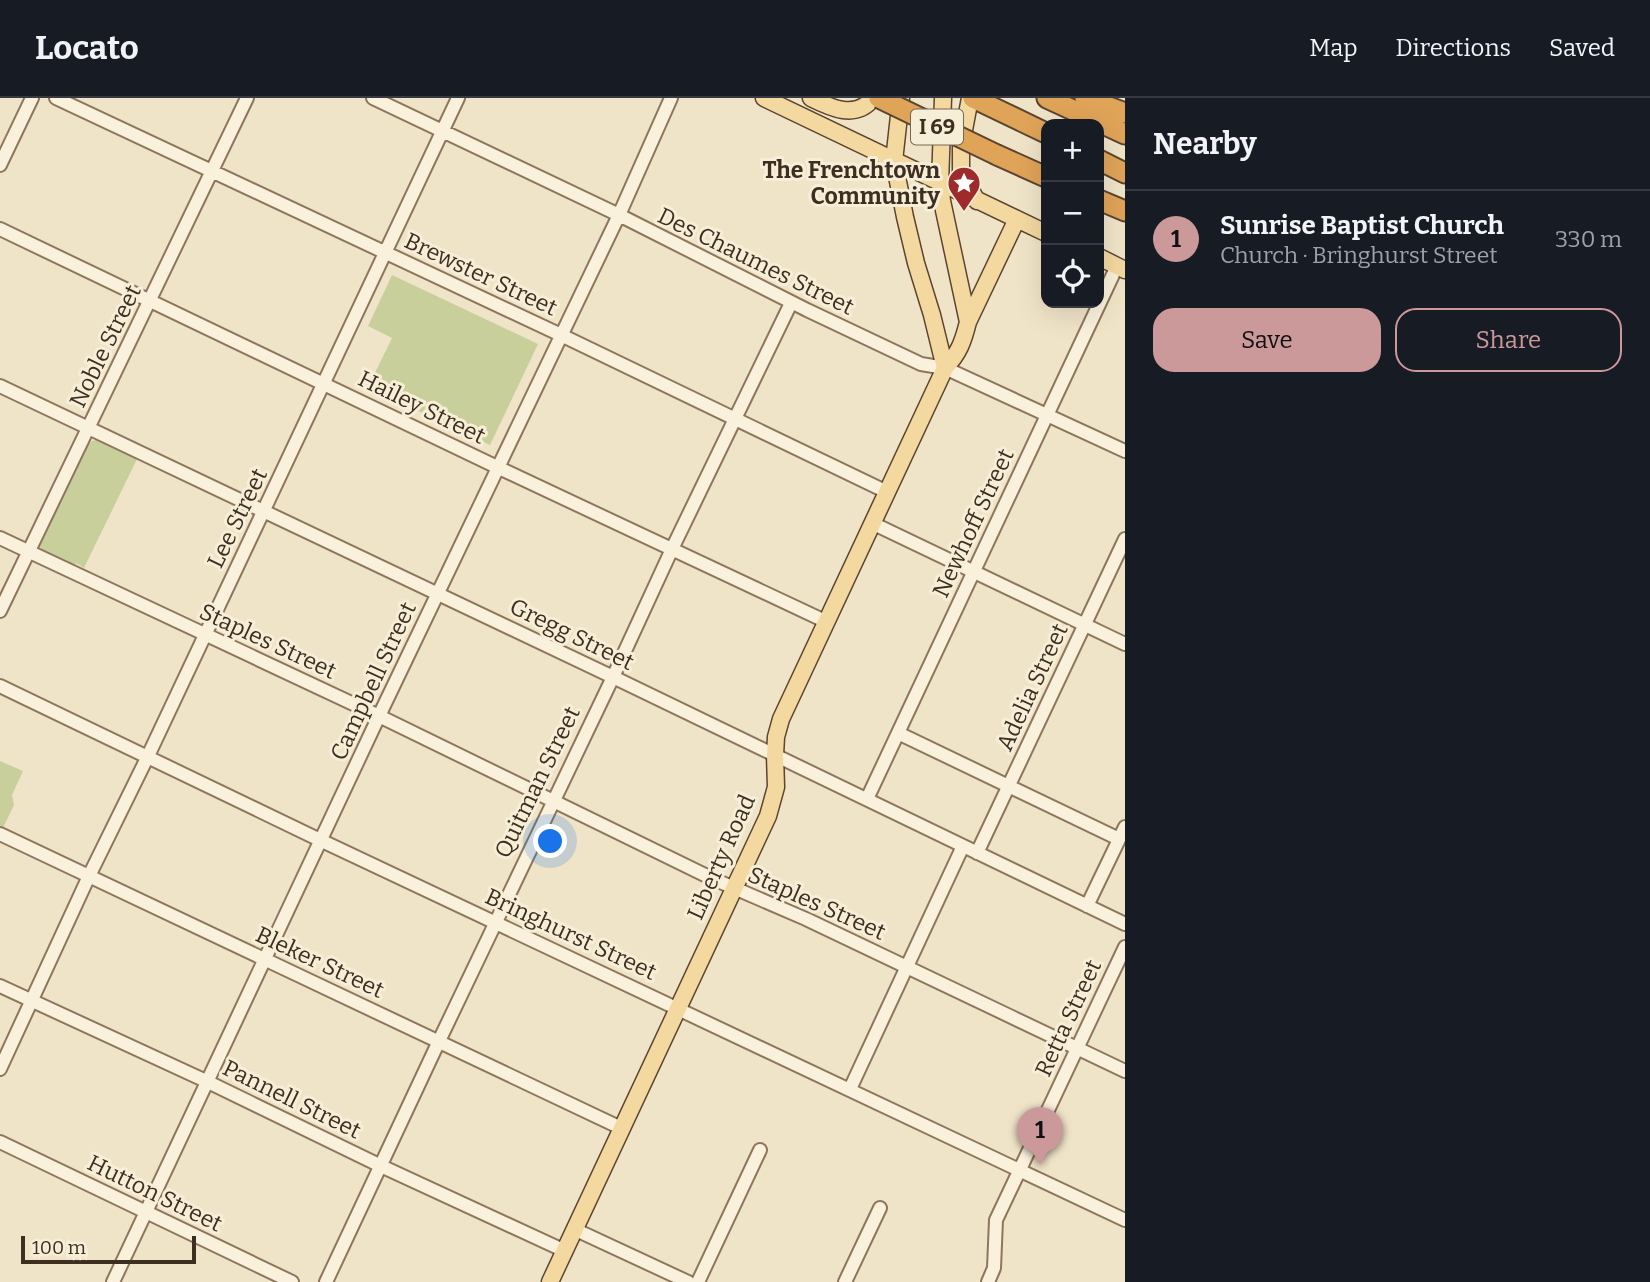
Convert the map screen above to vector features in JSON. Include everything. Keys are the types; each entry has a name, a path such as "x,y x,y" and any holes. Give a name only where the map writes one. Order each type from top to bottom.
{"highway":[{"name":"I 69","path":"879,98 1041,175"},
{"path":"972,98 1041,130"},
{"path":"1047,98 1125,134"},
{"path":"1085,98 1125,113"},
{"path":"1104,162 1125,172"},
{"path":"1104,202 1125,211"}],"main road":[{"path":"764,98 1041,231"},
{"path":"811,98 834,109 849,111 868,104 873,98"},
{"path":"901,98 894,161 916,263 945,369"},
{"path":"934,325 952,333 967,326 940,183 943,98"},
{"path":"972,98 961,146 961,173 977,201"},
{"name":"Liberty Road","path":"550,1282 768,816 776,787 776,737 781,719 945,369 957,356 967,326 1017,219"},
{"path":"1104,260 1121,268"}],"street":[{"path":"0,165 32,98"},
{"name":"Brewster Street","path":"56,98 561,335 887,492"},
{"name":"Noble Street","path":"0,611 247,98"},
{"name":"Des Chaumes Street","path":"373,98 619,215 791,303 921,364 945,369 1125,451"},
{"name":"Lee Street","path":"0,1069 458,98"},
{"name":"Campbell Street","path":"113,1282 320,840 619,215 669,99"},
{"name":"Hailey Street","path":"0,229 827,622"},
{"name":"Newhoff Street","path":"867,799 1046,416 1121,268"},
{"name":"Quitman Street","path":"326,1282 791,303"},
{"name":"Gregg Street","path":"0,386 265,510 1125,924"},
{"path":"872,523 1125,644"},
{"name":"Staples Street","path":"0,538 379,716 733,889 806,919 1125,1071"},
{"name":"Adelia Street","path":"977,853 1125,539"},
{"name":"Bringhurst Street","path":"0,686 1125,1220"},
{"path":"898,733 1009,785 1122,833 1087,906"},
{"name":"Bleker Street","path":"0,834 621,1128"},
{"path":"850,1089 963,846"},
{"name":"Retta Street","path":"988,1282 995,1263 996,1220 1125,947"},
{"name":"Pannell Street","path":"0,986 565,1251"},
{"name":"Hutton Street","path":"0,1142 292,1282"},
{"path":"698,1282 760,1150"},
{"path":"845,1282 880,1208"},
{"path":"574,1229 688,1282"}],"green space":[{"path":"392,275 538,344 490,445 368,387 392,338 368,326"},
{"path":"99,439 138,457 84,568 76,563 74,567 42,552 39,544 86,446"},
{"path":"0,761 23,771 12,795 14,805 3,828 0,827"}],"place":[{"name":"The Frenchtown Community","path":"964,213"},
{"name":"Sunrise Baptist Church","path":"1040,1165"}]}
